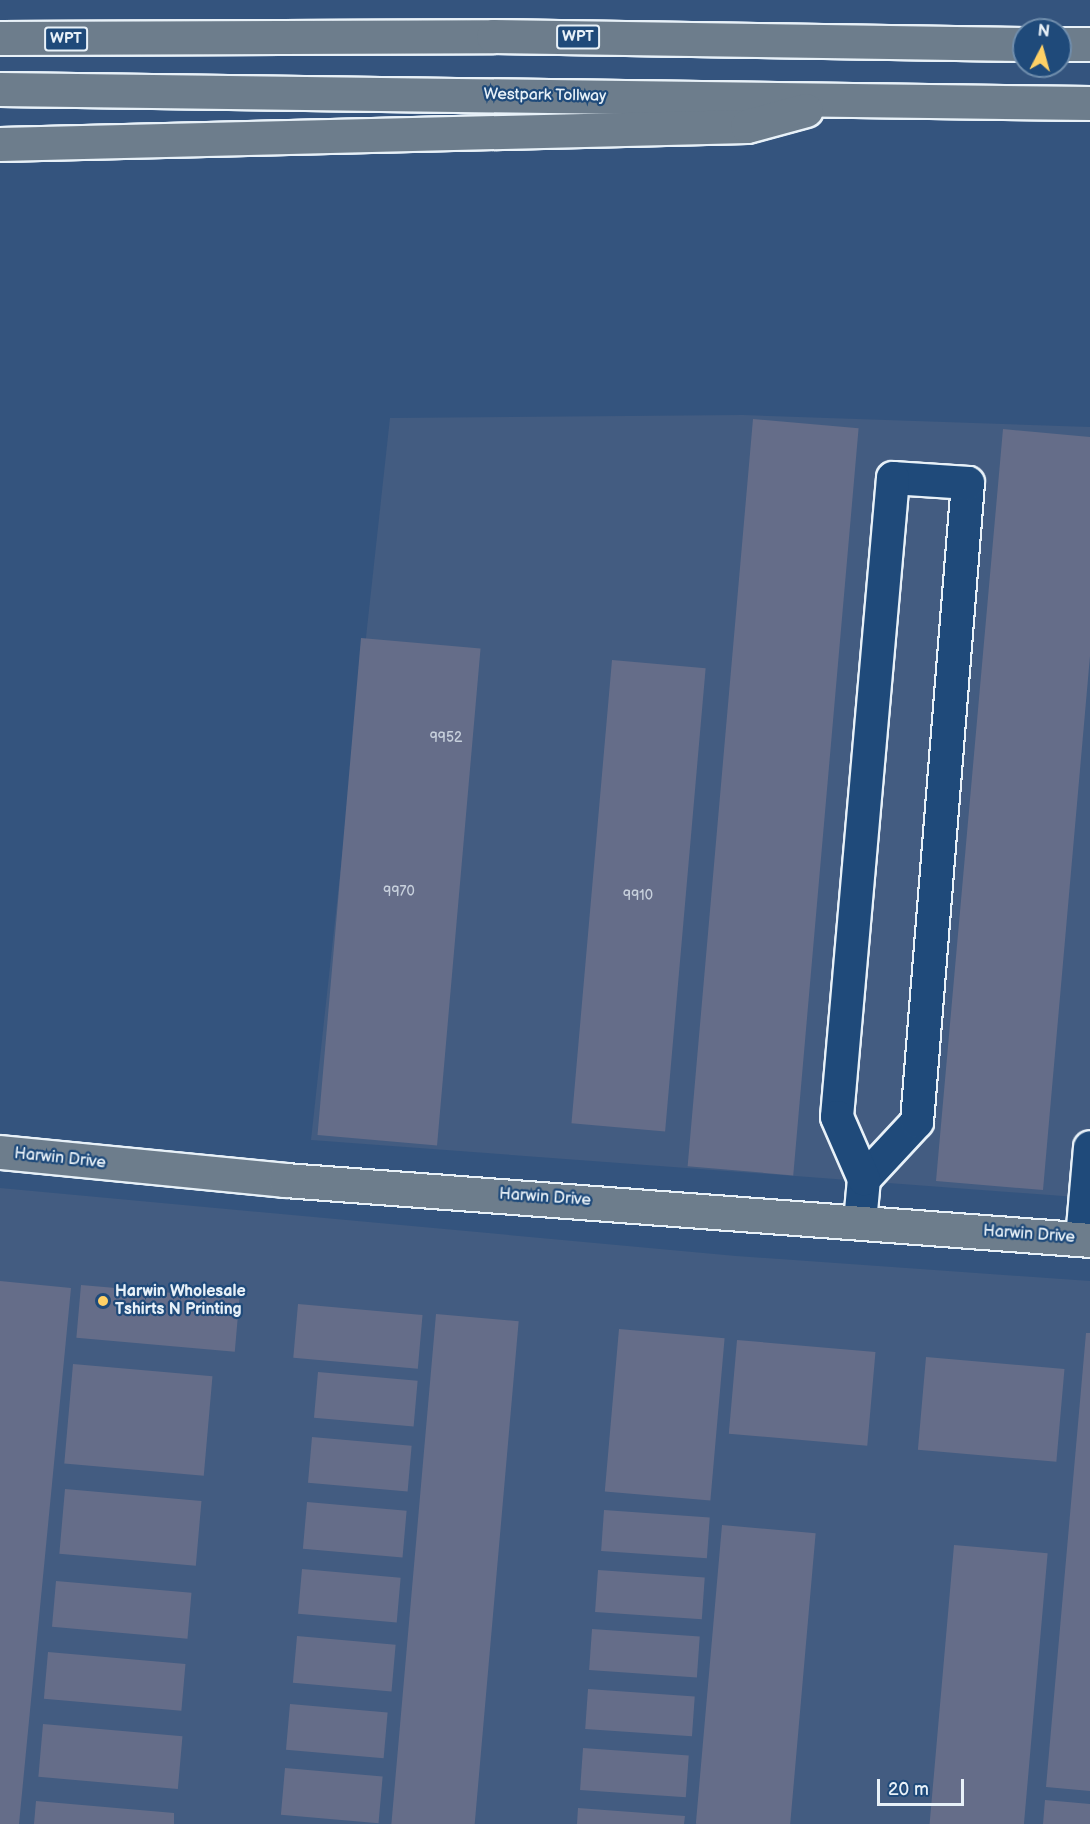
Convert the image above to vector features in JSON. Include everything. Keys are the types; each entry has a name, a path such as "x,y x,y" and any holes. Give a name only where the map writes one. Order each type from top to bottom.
{"main road":[{"name":"WPT","path":"0,38 133,40 493,36 1012,44"},
{"path":"1072,44 1090,44"},
{"name":"Westpark Tollway","path":"0,89 1090,103"},
{"path":"0,144 747,126 845,100"},
{"name":"Harwin Drive","path":"0,1152 274,1179 1086,1240"}],"lane":[{"path":"860,1222 864,1179 837,1117 893,478 968,483 917,1122 864,1179"},
{"path":"1086,1240 1090,1147"}],"shaded area":[{"path":"743,415 1090,427 1090,1198 311,1140 390,418"},
{"path":"0,1188 736,1256 1090,1281 1090,1824 0,1824"}],"building":[{"path":"753,419 859,428 793,1175 688,1166"},
{"path":"1003,429 1090,437 1090,656 1043,1190 936,1181"},
{"path":"361,638 481,648 437,1146 318,1135"},
{"path":"612,660 706,668 665,1131 571,1123"},
{"path":"0,1281 71,1288 19,1824 0,1824"},
{"path":"81,1285 239,1299 235,1352 76,1338"},
{"path":"298,1304 423,1315 418,1369 293,1358"},
{"path":"436,1314 519,1321 475,1824 391,1824"},
{"path":"619,1329 725,1338 710,1501 605,1491"},
{"path":"1086,1333 1090,1333 1090,1791 1046,1787"},
{"path":"737,1340 875,1352 867,1446 729,1434"},
{"path":"926,1357 1064,1369 1056,1462 918,1450"},
{"path":"73,1364 212,1376 204,1476 64,1464"},
{"path":"318,1372 418,1381 414,1427 314,1418"},
{"path":"312,1437 412,1446 408,1492 308,1483"},
{"path":"65,1489 201,1501 196,1566 59,1554"},
{"path":"307,1502 407,1511 403,1558 303,1549"},
{"path":"604,1510 710,1517 707,1558 601,1551"},
{"path":"722,1525 816,1533 790,1824 696,1824"},
{"path":"954,1545 1048,1553 1024,1824 930,1824"},
{"path":"302,1569 401,1578 397,1622 298,1614"},
{"path":"598,1570 705,1577 702,1619 595,1612"},
{"path":"56,1581 191,1593 187,1639 52,1627"},
{"path":"592,1629 700,1637 697,1677 589,1670"},
{"path":"297,1636 396,1645 392,1691 293,1683"},
{"path":"48,1652 185,1664 181,1711 44,1699"},
{"path":"588,1689 695,1696 692,1736 585,1729"},
{"path":"290,1704 388,1713 384,1758 286,1750"},
{"path":"43,1724 182,1736 178,1789 38,1777"},
{"path":"583,1748 689,1755 686,1797 580,1790"},
{"path":"285,1768 383,1777 379,1823 281,1815"},
{"path":"1045,1800 1090,1804 1090,1824 1043,1824"},
{"path":"36,1801 174,1813 174,1824 34,1824"},
{"path":"578,1808 685,1816 684,1824 577,1824"}],"place":[{"name":"Harwin Wholesale Tshirts N Printing","path":"103,1301"}]}
